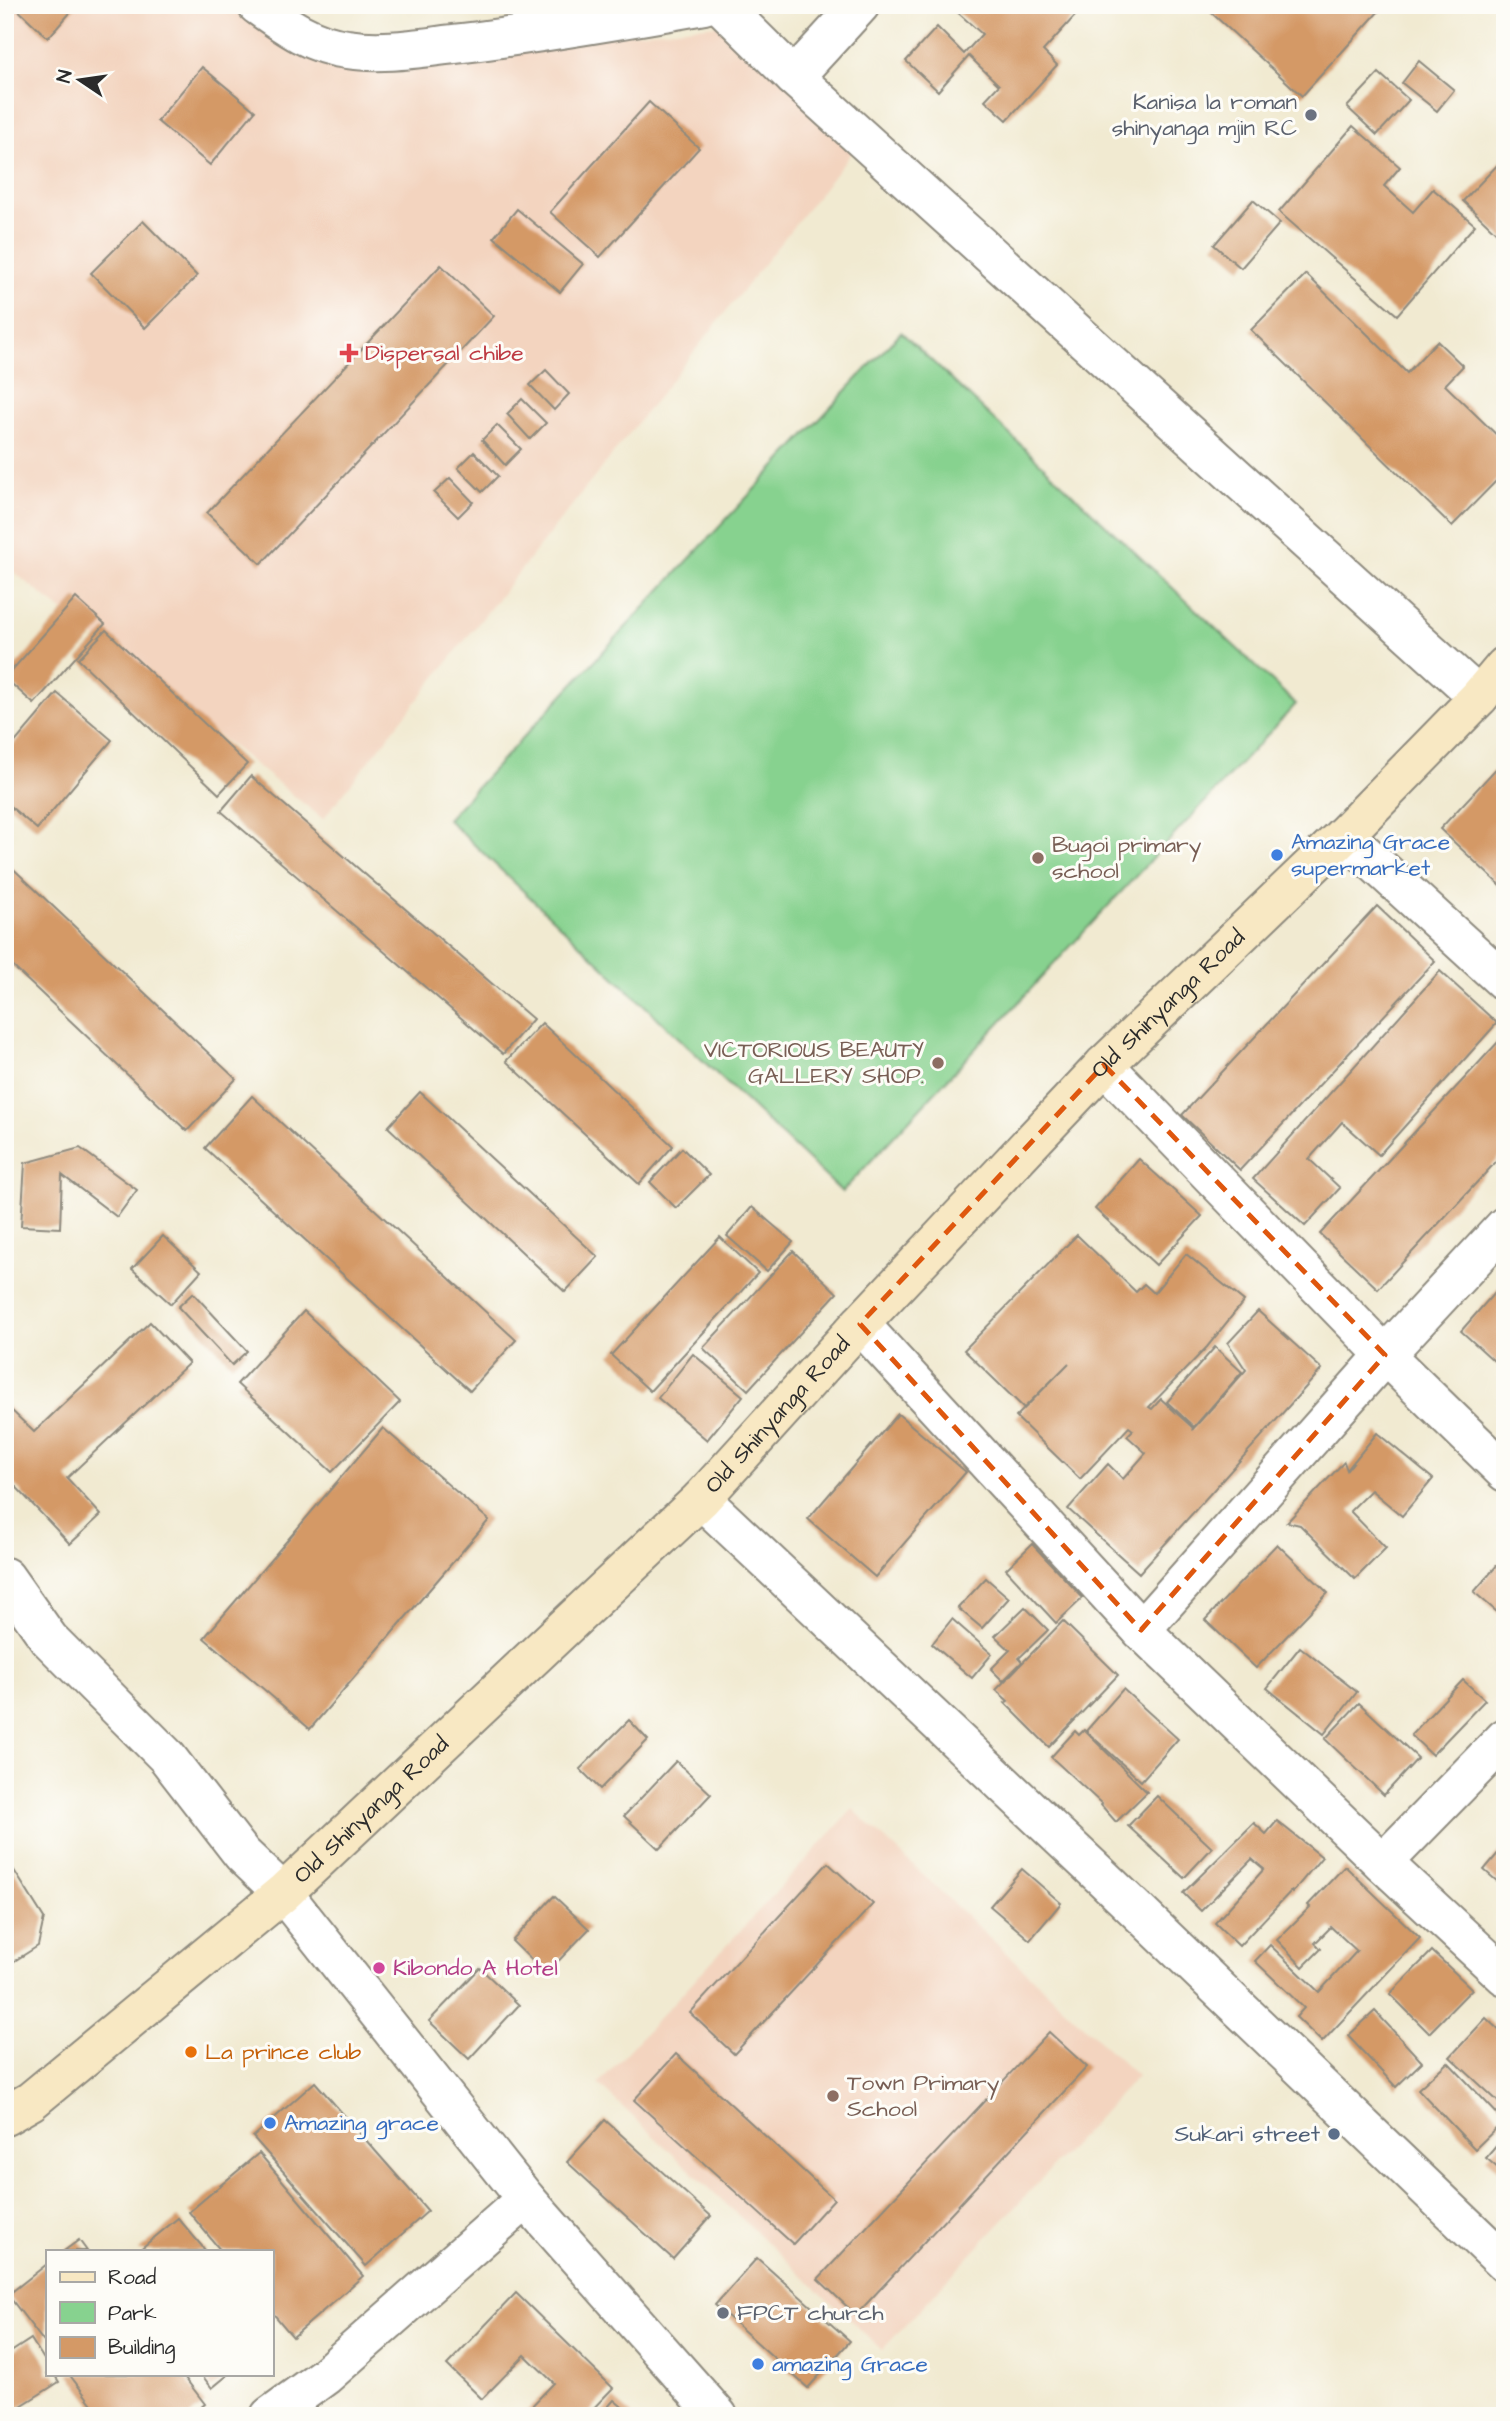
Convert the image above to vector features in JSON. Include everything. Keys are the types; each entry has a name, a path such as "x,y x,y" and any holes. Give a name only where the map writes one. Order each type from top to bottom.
{"main road":[{"name":"Old Shinyanga Road","path":"5,2116 31,2101 283,1894 701,1499 860,1324 1104,1065 1344,835 1479,697 1505,666"}],"street":[{"path":"257,5 311,40 344,49 383,52 522,36 704,5"},
{"path":"721,5 794,77 1479,697"},
{"path":"794,77 860,5"},
{"path":"1344,835 1505,982"},
{"path":"1104,1065 1385,1355 1505,1472"},
{"path":"1141,1630 1385,1355 1505,1226"},
{"path":"860,1324 1141,1630 1382,1863 1505,1976"},
{"path":"701,1499 1113,1887 1505,2263"},
{"path":"5,1577 49,1639 167,1757 242,1854 283,1894 526,2199 718,2416"},
{"path":"1382,1863 1505,1738"},
{"path":"270,2416 325,2376 526,2199"}],"highlighted area":[{"path":"1104,1065 1385,1355 1141,1630 860,1324"}],"shaded area":[{"name":"Dispersal chibe","path":"5,5 254,5 320,63 718,25 862,140 323,819 5,565"},
{"path":"853,1809 1137,2076 882,2350 598,2084"}],"green space":[{"path":"901,332 1296,704 842,1192 447,819"}],"building":[{"path":"13,5 77,5 48,38"},
{"path":"961,5 1085,5 1043,51 1057,65 1007,120 985,100 999,85 969,56 938,91 906,61 937,27 964,54 982,34 956,11"},
{"path":"1203,5 1373,5 1379,11 1302,96"},
{"path":"1419,61 1454,90 1437,111 1402,83"},
{"path":"202,67 255,111 210,165 157,121"},
{"path":"1379,73 1409,100 1377,135 1347,107"},
{"path":"649,102 699,148 600,257 550,212"},
{"path":"1353,126 1400,167 1384,186 1413,212 1433,189 1475,225 1397,315 1279,212"},
{"path":"1505,157 1505,241 1463,201"},
{"path":"1253,200 1280,223 1241,268 1214,245"},
{"path":"517,209 583,264 560,292 494,237"},
{"path":"143,221 197,276 145,328 91,273"},
{"path":"441,265 494,316 261,564 207,513"},
{"path":"1306,274 1407,373 1437,341 1463,366 1445,385 1505,443 1505,472 1452,526 1251,330"},
{"path":"546,370 569,394 554,410 530,385"},
{"path":"522,399 546,423 530,439 507,414"},
{"path":"497,425 521,449 505,465 482,440"},
{"path":"474,452 498,476 482,492 458,468"},
{"path":"450,478 473,502 458,517 434,493"},
{"path":"76,598 105,624 34,704 5,678"},
{"path":"106,630 247,764 219,794 78,659"},
{"path":"57,693 112,740 37,829 5,802 5,754"},
{"path":"1505,759 1505,890 1440,829"},
{"path":"251,776 533,1019 503,1054 221,811"},
{"path":"5,861 236,1079 187,1131 5,959"},
{"path":"1377,906 1435,961 1240,1170 1182,1115"},
{"path":"1440,971 1497,1023 1379,1155 1342,1122 1309,1159 1340,1188 1305,1226 1253,1179"},
{"path":"542,1023 673,1146 639,1184 506,1061"},
{"path":"1500,1040 1505,1045 1505,1152 1378,1289 1320,1234"},
{"path":"420,1092 598,1257 565,1292 388,1127"},
{"path":"252,1096 516,1340 470,1391 205,1148"},
{"path":"80,1148 137,1190 117,1217 62,1175 60,1228 21,1226 25,1163"},
{"path":"682,1148 709,1175 676,1208 650,1182"},
{"path":"1139,1159 1202,1216 1156,1265 1095,1209"},
{"path":"752,1207 793,1242 767,1271 727,1236"},
{"path":"1077,1235 1136,1292 1144,1284 1154,1293 1186,1254 1244,1301 1207,1347 1149,1407 1152,1409 1161,1399 1193,1428 1192,1430 1246,1370 1228,1343 1258,1311 1322,1369 1139,1573 1068,1509 1108,1464 1123,1479 1146,1453 1127,1436 1133,1430 1129,1427 1080,1479 1016,1417 1069,1363 1024,1408 964,1350"},
{"path":"163,1236 201,1271 171,1304 132,1269"},
{"path":"720,1237 758,1273 650,1391 611,1355"},
{"path":"793,1251 837,1293 748,1390 703,1348"},
{"path":"1502,1284 1505,1286 1505,1371 1461,1331"},
{"path":"193,1293 247,1351 232,1365 178,1307"},
{"path":"304,1311 400,1402 332,1472 237,1384"},
{"path":"150,1322 189,1363 67,1478 101,1515 70,1544 5,1475 5,1461 8,1459 5,1456 5,1404 34,1432"},
{"path":"1215,1347 1242,1372 1194,1427 1167,1402"},
{"path":"693,1354 743,1396 707,1440 658,1398"},
{"path":"898,1414 966,1472 875,1577 808,1519"},
{"path":"383,1428 489,1520 310,1729 204,1638"},
{"path":"1377,1433 1433,1479 1402,1516 1371,1490 1350,1511 1386,1548 1355,1579 1300,1525 1287,1522 1344,1462 1347,1470"},
{"path":"1032,1544 1083,1598 1056,1623 1006,1569"},
{"path":"1277,1544 1328,1593 1256,1668 1205,1620"},
{"path":"1505,1556 1505,1619 1474,1592"},
{"path":"986,1578 1009,1598 982,1628 958,1608"},
{"path":"1025,1607 1048,1630 1019,1658 1022,1662 1003,1681 991,1669 1010,1650 995,1636"},
{"path":"952,1619 992,1654 972,1678 932,1644"},
{"path":"1063,1621 1118,1675 1049,1747 1005,1703 1008,1701 996,1690"},
{"path":"1300,1647 1357,1692 1324,1734 1267,1688"},
{"path":"1463,1680 1485,1700 1432,1755 1411,1735"},
{"path":"1123,1689 1178,1739 1141,1781 1086,1731"},
{"path":"1359,1703 1418,1758 1384,1795 1325,1739"},
{"path":"629,1720 648,1740 600,1789 580,1769"},
{"path":"1084,1730 1147,1792 1116,1822 1102,1804 1051,1757 1075,1731 1079,1735"},
{"path":"676,1761 711,1794 659,1849 624,1816"},
{"path":"1157,1796 1212,1848 1184,1878 1128,1826"},
{"path":"1277,1821 1322,1857 1292,1893 1291,1891 1239,1946 1215,1923 1264,1869 1252,1859 1201,1911 1183,1893 1254,1823 1266,1834"},
{"path":"1505,1845 1505,1888 1484,1870"},
{"path":"5,1856 44,1918 38,1946 5,1967"},
{"path":"828,1863 873,1904 734,2054 690,2013"},
{"path":"1345,1866 1420,1938 1322,2042 1296,2017 1304,2008 1255,1961 1270,1945 1319,1992 1357,1951 1331,1927 1315,1943 1321,1949 1303,1967 1277,1940"},
{"path":"1022,1869 1061,1903 1030,1940 990,1906"},
{"path":"554,1896 589,1929 546,1974 512,1941"},
{"path":"1432,1951 1472,1989 1429,2033 1390,1994"},
{"path":"480,1968 519,2005 469,2059 429,2021"},
{"path":"1375,2011 1422,2062 1396,2087 1348,2036"},
{"path":"1486,2018 1505,2036 1503,2106 1450,2057"},
{"path":"1049,2032 1087,2067 856,2315 818,2279"},
{"path":"676,2054 834,2199 793,2244 634,2100"},
{"path":"1448,2062 1504,2121 1475,2149 1418,2089"},
{"path":"315,2082 428,2211 366,2266 253,2137"},
{"path":"605,2120 711,2216 673,2259 567,2162"},
{"path":"1505,2136 1505,2174 1486,2158"},
{"path":"259,2153 363,2276 293,2337 273,2313 273,2250 220,2250 189,2212"},
{"path":"178,2218 205,2250 139,2250"},
{"path":"79,2240 86,2250 65,2250"},
{"path":"757,2258 850,2341 808,2388 715,2305"},
{"path":"46,2265 46,2345 8,2295"},
{"path":"516,2293 613,2388 586,2416 522,2416 554,2383 525,2355 482,2399 447,2365"},
{"path":"31,2339 46,2362 46,2376 55,2376 59,2382 5,2416 5,2356"},
{"path":"71,2376 184,2376 205,2404 190,2416 101,2416"},
{"path":"203,2376 227,2376 212,2388"},
{"path":"614,2400 633,2416 600,2416"}],"place":[{"name":"Kanisa la roman shinyanga mjin RC","path":"1311,115"},
{"name":"Dispersal chibe","path":"349,353"},
{"name":"Amazing Grace supermarket","path":"1277,855"},
{"name":"Bugoi primary school","path":"1038,858"},
{"name":"VICTORIOUS BEAUTY GALLERY SHOP.","path":"938,1063"},
{"name":"Kibondo A Hotel","path":"379,1968"},
{"name":"La prince club","path":"191,2052"},
{"name":"Town Primary School","path":"833,2096"},
{"name":"Amazing grace","path":"270,2123"},
{"name":"Sukari street","path":"1334,2134"},
{"name":"FPCT church","path":"723,2313"},
{"name":"amazing Grace","path":"758,2364"}]}
